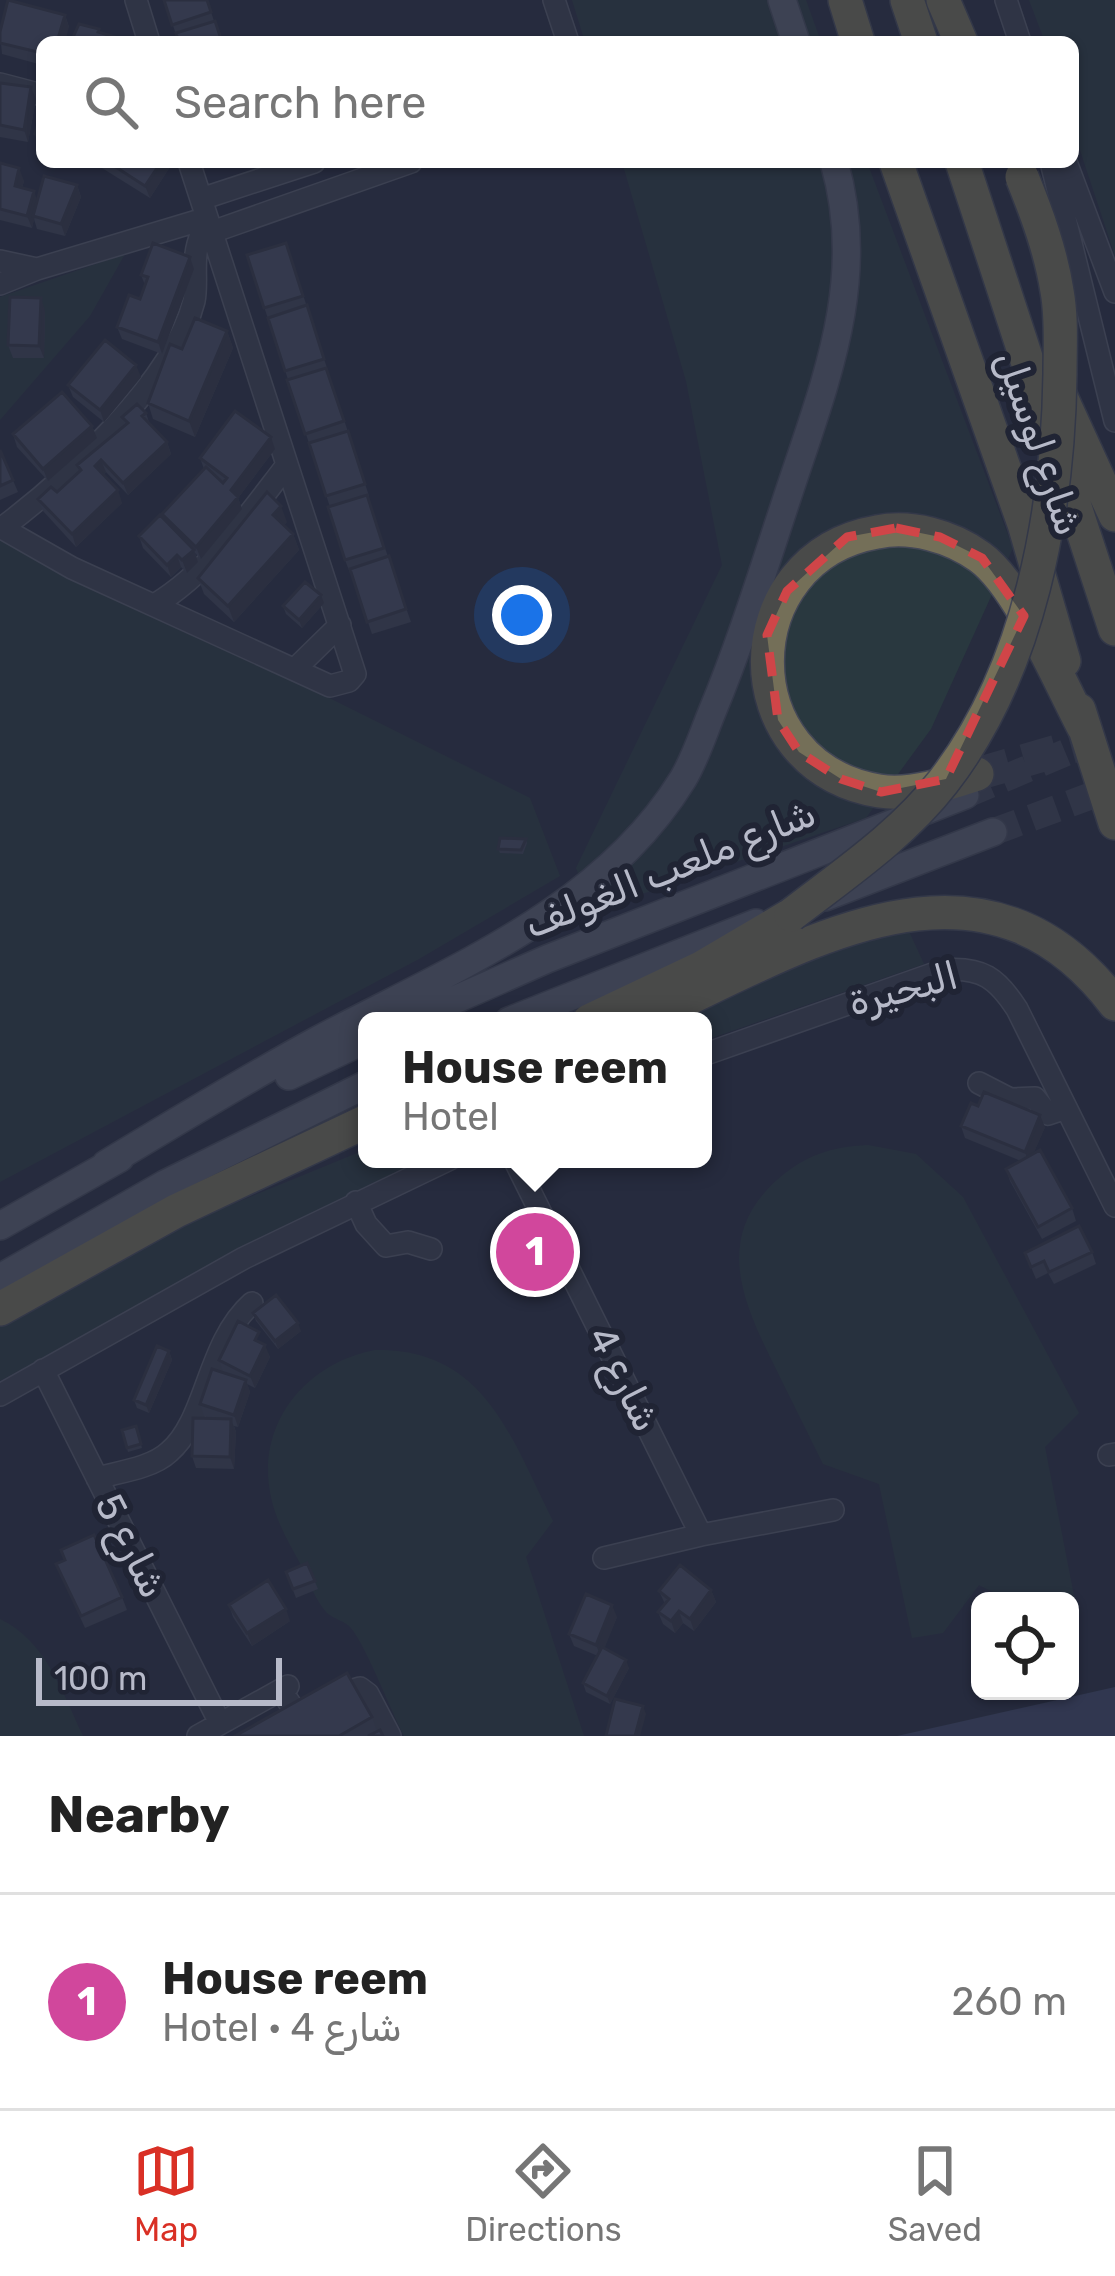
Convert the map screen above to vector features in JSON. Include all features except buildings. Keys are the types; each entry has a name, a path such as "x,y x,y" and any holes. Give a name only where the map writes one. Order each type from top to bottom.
{"highway":[{"path":"844,0 856,36"},
{"path":"907,0 919,36"},
{"path":"943,0 958,36"},
{"path":"963,0 976,36"},
{"name":"شارع لوسيل","path":"898,168 1024,524 1115,823"},
{"name":"شارع لوسيل","path":"964,168 1115,629"},
{"path":"607,1012 742,946 791,915 897,833 946,779 996,690 1030,594 1057,454 1058,295 1030,168"},
{"path":"1002,279 1087,447 1115,515"},
{"path":"971,784 881,792 841,779 799,752 778,720 766,677 767,635 787,591 814,560 847,537 896,528 940,537 982,558 1011,592 1084,728"},
{"path":"661,1012 835,932 923,911 984,915 1046,939 1095,978 1115,1004"},
{"path":"0,1309 176,1210 358,1125"},
{"path":"176,1210 201,1209 358,1146"}],"main road":[{"path":"782,0 794,36"},
{"path":"370,1012 555,912 606,874 647,830 685,776 722,687 833,359 848,287 835,168"},
{"name":"شارع ملعب الغولف","path":"427,1012 971,784"},
{"name":"شارع ملعب الغولف","path":"532,1012 993,832"},
{"path":"0,1226 358,1019"},
{"path":"106,1164 358,1043"},
{"path":"0,1278 165,1184 358,1088"}],"street":[{"path":"136,0 147,36"},
{"path":"554,0 566,36"},
{"path":"1006,0 1018,36"},
{"path":"0,84 36,93"},
{"path":"191,169 207,216 287,465 355,670 349,681 330,686 72,568 1,528 121,419 182,334 195,298 196,251 207,216 299,168"},
{"path":"302,198 303,168"},
{"path":"0,284 207,216 302,198 392,168"},
{"name":"شارع لوسيل","path":"1030,168 1115,422"},
{"path":"1068,168 1115,292"},
{"path":"0,261 38,269"},
{"path":"156,604 176,592 233,534 287,465"},
{"path":"296,668 340,626"},
{"name":"البحيرة","path":"712,1051 918,978 968,968 992,977 1004,989 1115,1206"},
{"path":"979,1083 1010,1099 1035,1098 1048,1114 1066,1108"},
{"path":"0,1395 184,1290 431,1168"},
{"name":"شارع 4","path":"518,1168 701,1535"},
{"path":"356,1202 366,1224 386,1246 408,1242 431,1249"},
{"path":"97,1478 169,1453 185,1432 219,1349 240,1313 252,1303"},
{"name":"شارع 5","path":"43,1370 220,1723"},
{"path":"604,1558 833,1510"},
{"path":"199,1736 284,1688 290,1721 350,1688 360,1688 368,1694 390,1736"}],"highlighted area":[{"path":"896,528 940,537 982,558 1024,616 946,779 881,792 841,779 799,752 778,720 767,635 787,591 847,537"}],"shaded area":[{"path":"572,0 806,0 819,36 583,36"},
{"path":"1029,0 1115,0 1115,256 1079,147 1079,36 1043,36"},
{"path":"624,168 869,168 1013,548 931,729 866,818 592,911 576,868 722,565 686,381"},
{"path":"125,254 90,316 0,420 0,297"},
{"path":"0,534 530,798 560,876 419,959 0,1182"},
{"path":"906,925 924,964 712,1038 712,1012 682,1012 784,965"},
{"path":"868,1145 916,1154 963,1197 1079,1413 1045,1447 1073,1592 993,1592 979,1585 943,1633 912,1638 879,1484 823,1464 755,1324 740,1275 744,1226 756,1203 798,1164 830,1150"},
{"path":"358,1153 358,1168 412,1168 290,1224 0,1381 0,1318 167,1231"},
{"path":"375,1350 413,1353 469,1381 490,1404 523,1459 553,1521 526,1557 584,1736 404,1736 357,1637 327,1613 316,1597 273,1506 268,1470 271,1445 291,1401 308,1383 327,1368"},
{"path":"0,1619 41,1655 83,1736 0,1736"}],"water":[{"path":"1115,1687 1115,1736 897,1736 1057,1700 1079,1700 1079,1695"}],"tunnel":[{"path":"965,795 1115,732"},
{"path":"977,774 1075,746"},
{"path":"993,832 1115,787"}],"place":[{"name":"House reem","path":"535,1252"}]}
